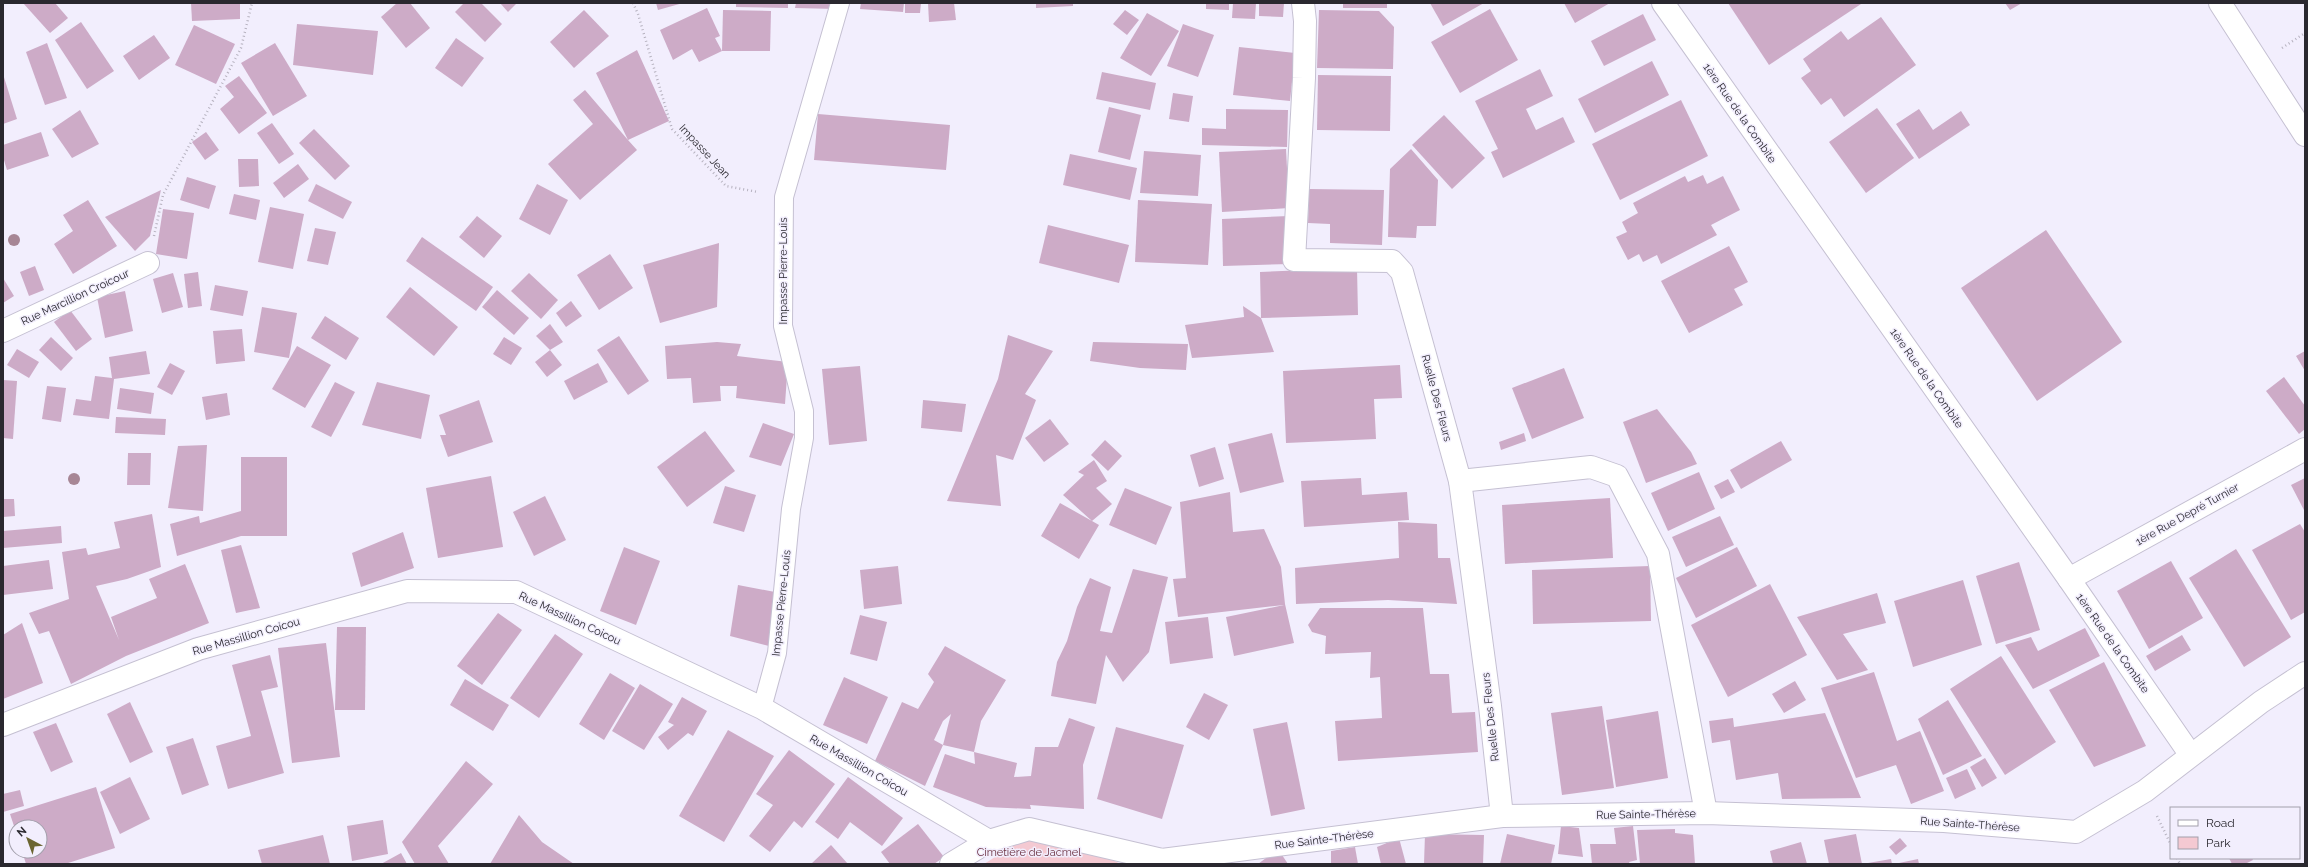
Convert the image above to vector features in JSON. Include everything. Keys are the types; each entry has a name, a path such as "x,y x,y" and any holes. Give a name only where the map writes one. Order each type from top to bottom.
{"street":[{"name":"Ruelle Des Fleurs","path":"1303,3 1305,21 1304,78 1294,260 1392,262 1402,272 1460,481 1490,706 1502,816"},
{"path":"2220,3 2305,135"},
{"name":"1ère Rue de la Combite","path":"1669,5 2190,754"},
{"name":"Rue Marcillion Croicour","path":"3,331 148,264"},
{"name":"1ère Rue Depré Turnier","path":"2069,579 2305,449"},
{"path":"1460,481 1591,467 1617,476 1658,554 1706,813"},
{"name":"Rue Massillion Coicou","path":"3,725 198,649 407,591 516,592 762,708 989,841"},
{"name":"Rue Sainte-Thérèse","path":"952,864 989,841 1029,829 1164,862 1502,816 1706,813 1944,821 2076,832 2145,791 2190,754 2261,702 2305,674"}],"lane":[{"name":"Impasse Pierre-Louis","path":"762,708 777,653 791,509 804,438 804,410 782,326 784,197 840,3"}],"path":[{"path":"148,264 163,195 241,48 252,3"},
{"name":"Impasse Jean","path":"633,3 672,129 726,186 784,197"}],"green space":[{"name":"Cimetière de Jacmel","path":"1025,838 1078,844 1121,864 984,864"}],"building":[{"path":"23,3 55,3 68,18 50,33"},
{"path":"191,3 240,3 240,19 192,21"},
{"path":"397,3 410,3 430,28 406,48 381,17"},
{"path":"464,3 481,3 502,24 485,42 455,12"},
{"path":"500,3 517,3 508,12"},
{"path":"656,3 683,3 658,10"},
{"path":"736,3 788,3 788,8 736,7"},
{"path":"796,3 837,3 836,9 795,8"},
{"path":"861,3 904,3 903,12 860,9"},
{"path":"905,3 921,3 920,13 905,13"},
{"path":"928,3 954,3 956,20 929,22"},
{"path":"1036,3 1073,3 1073,6 1036,8"},
{"path":"1206,3 1229,3 1229,10 1206,9"},
{"path":"1233,3 1256,3 1255,19 1232,18"},
{"path":"1259,3 1284,3 1283,17 1259,16"},
{"path":"1343,3 1387,3 1387,8 1343,8"},
{"path":"1430,3 1484,3 1443,26"},
{"path":"1564,3 1610,3 1575,23"},
{"path":"1728,3 1861,3 1861,4 1769,65"},
{"path":"2005,3 2022,3 2010,10"},
{"path":"707,8 720,36 715,38 722,51 699,62 692,49 673,60 660,30"},
{"path":"1490,9 1518,60 1460,93 1431,42"},
{"path":"584,10 609,36 574,68 550,42"},
{"path":"723,10 771,11 770,51 722,51"},
{"path":"1125,10 1139,20 1127,35 1113,24"},
{"path":"1319,10 1379,11 1394,27 1393,69 1317,68"},
{"path":"1147,13 1179,31 1151,76 1120,58"},
{"path":"1643,14 1656,40 1604,66 1591,41"},
{"path":"1881,17 1916,65 1844,117 1831,98 1821,105 1801,78 1811,71 1803,59 1841,31 1848,40"},
{"path":"81,22 114,71 87,89 55,40"},
{"path":"297,24 378,31 373,75 293,65"},
{"path":"1183,24 1214,35 1198,77 1167,66"},
{"path":"194,25 235,44 216,84 175,65"},
{"path":"154,35 170,58 139,80 123,56"},
{"path":"456,38 484,58 462,87 435,68"},
{"path":"47,43 67,98 45,105 26,52"},
{"path":"275,43 307,96 273,116 241,63"},
{"path":"1239,47 1295,53 1290,101 1233,95"},
{"path":"637,50 669,121 628,140 596,73"},
{"path":"1652,61 1669,95 1595,133 1578,99"},
{"path":"1540,69 1553,96 1526,109 1536,130 1563,117 1575,142 1503,178 1491,152 1498,149 1475,101"},
{"path":"1102,72 1156,83 1150,110 1096,99"},
{"path":"3,74 17,119 3,124"},
{"path":"1318,75 1391,76 1390,131 1317,130"},
{"path":"239,76 267,113 239,134 220,109 234,97 225,86"},
{"path":"585,90 637,150 580,200 548,164 593,124 573,100"},
{"path":"1173,93 1193,96 1189,122 1169,119"},
{"path":"1681,100 1708,156 1620,200 1592,144"},
{"path":"1109,107 1141,115 1130,160 1098,152"},
{"path":"1877,108 1914,158 1866,193 1829,142"},
{"path":"1226,109 1288,110 1287,147 1202,145 1202,128 1226,129"},
{"path":"1919,109 1933,130 1961,111 1970,125 1919,159 1896,124"},
{"path":"80,110 99,144 72,158 52,129"},
{"path":"818,114 950,125 946,170 814,160"},
{"path":"1444,115 1485,158 1452,189 1412,145"},
{"path":"272,123 294,154 279,164 257,133"},
{"path":"314,129 350,166 335,180 299,143"},
{"path":"41,132 49,156 7,170 3,157 3,145"},
{"path":"206,132 219,150 205,160 192,142"},
{"path":"1286,149 1289,208 1222,212 1219,152"},
{"path":"1411,149 1438,180 1436,226 1417,226 1416,238 1388,237 1390,169"},
{"path":"1144,151 1201,155 1198,196 1140,193"},
{"path":"1070,154 1137,168 1130,200 1063,185"},
{"path":"238,159 258,159 259,186 239,187"},
{"path":"298,164 309,179 284,198 273,183"},
{"path":"1703,175 1707,184 1723,176 1740,210 1711,225 1717,235 1661,264 1657,255 1643,262 1639,254 1628,260 1616,237 1627,232 1622,222 1638,213 1633,203 1685,176 1688,182"},
{"path":"187,177 216,186 209,209 180,200"},
{"path":"316,184 352,202 343,219 308,201"},
{"path":"537,184 568,200 550,235 519,219"},
{"path":"1309,189 1384,190 1382,245 1330,243 1330,224 1308,223"},
{"path":"161,190 150,236 135,251 105,217"},
{"path":"234,194 260,200 256,220 229,214"},
{"path":"88,200 117,246 73,274 54,244 73,231 63,215"},
{"path":"1138,200 1212,204 1208,265 1135,262"},
{"path":"270,207 304,214 293,269 258,262"},
{"path":"163,209 194,213 187,259 156,254"},
{"path":"477,216 502,236 484,258 459,237"},
{"path":"1289,216 1290,264 1223,266 1222,219"},
{"path":"1048,225 1129,245 1119,283 1039,263"},
{"path":"315,228 336,232 328,265 307,261"},
{"path":"2046,230 2122,342 2037,401 1961,288"},
{"path":"422,237 493,287 476,311 406,261"},
{"path":"719,243 717,307 660,323 643,265"},
{"path":"1729,246 1748,282 1734,289 1743,305 1689,333 1661,281"},
{"path":"610,254 633,288 599,310 577,275"},
{"path":"35,266 44,290 29,296 20,272"},
{"path":"1357,268 1358,315 1261,318 1260,272"},
{"path":"198,272 202,306 188,308 184,274"},
{"path":"173,273 183,307 162,313 153,279"},
{"path":"529,273 558,300 541,319 511,291"},
{"path":"3,278 14,296 3,303"},
{"path":"215,285 248,291 243,316 210,310"},
{"path":"410,287 458,327 434,356 386,317"},
{"path":"497,290 529,318 514,335 482,307"},
{"path":"125,291 133,331 105,338 97,297"},
{"path":"571,301 582,316 566,327 556,313"},
{"path":"1243,306 1261,318 1274,352 1192,358 1185,325 1244,317"},
{"path":"262,307 297,313 289,358 254,352"},
{"path":"70,310 92,339 76,351 54,322"},
{"path":"325,316 359,338 346,360 311,338"},
{"path":"550,324 563,342 550,350 536,336"},
{"path":"242,329 245,361 216,364 213,331"},
{"path":"1008,335 1053,351 1025,394 1036,400 1013,460 996,455 1001,506 947,501 998,379"},
{"path":"619,336 649,381 628,395 597,350"},
{"path":"51,337 73,358 61,371 39,350"},
{"path":"504,337 522,348 511,365 493,354"},
{"path":"717,342 741,344 737,356 788,362 785,404 736,398 737,386 720,386 721,401 693,403 691,378 667,379 665,346"},
{"path":"1093,342 1188,344 1186,370 1140,368 1090,361"},
{"path":"297,346 331,365 305,408 272,389"},
{"path":"17,349 39,362 29,378 7,365"},
{"path":"550,350 562,365 547,377 535,362"},
{"path":"146,351 150,374 114,379 109,419 73,415 76,399 91,401 95,376 112,378 109,357"},
{"path":"2305,351 2305,371 2296,356"},
{"path":"170,363 185,371 172,395 157,387"},
{"path":"598,363 608,382 574,400 564,381"},
{"path":"1400,365 1402,398 1374,399 1376,439 1286,443 1283,371"},
{"path":"860,366 867,441 829,445 822,369"},
{"path":"1564,368 1584,418 1532,439 1512,388"},
{"path":"2284,377 2305,406 2305,429 2299,434 2266,391"},
{"path":"3,380 17,381 13,439 3,438"},
{"path":"335,382 355,392 331,437 311,427"},
{"path":"377,382 430,395 421,439 362,425"},
{"path":"47,386 66,388 61,422 42,419"},
{"path":"120,388 154,393 151,414 117,409"},
{"path":"227,393 230,415 206,420 202,397"},
{"path":"479,400 493,442 448,457 440,435 446,435 439,415"},
{"path":"923,400 966,404 962,432 921,428"},
{"path":"1657,409 1691,452 1697,464 1646,483 1623,422"},
{"path":"116,417 166,419 165,435 115,433"},
{"path":"1050,419 1069,444 1044,462 1025,438"},
{"path":"763,423 794,434 781,466 749,457"},
{"path":"705,431 735,471 687,507 657,467"},
{"path":"1272,433 1284,482 1240,493 1228,444"},
{"path":"1524,433 1526,441 1501,450 1499,442"},
{"path":"1105,440 1122,456 1108,471 1091,455"},
{"path":"1781,441 1792,460 1741,489 1730,470"},
{"path":"207,445 203,511 168,508 178,446"},
{"path":"1215,447 1224,479 1199,487 1190,455"},
{"path":"128,453 151,453 150,485 127,485"},
{"path":"241,457 287,457 287,536 241,536 177,556 170,524 199,516 200,523 241,511"},
{"path":"1094,460 1107,481 1096,488 1112,504 1092,521 1063,495 1084,475 1078,472"},
{"path":"1699,472 1715,509 1668,531 1651,493"},
{"path":"491,476 503,547 438,558 426,488"},
{"path":"1361,478 1362,495 1407,492 1409,520 1304,527 1301,481"},
{"path":"2305,478 2305,512 2291,485"},
{"path":"1728,479 1735,492 1721,499 1714,486"},
{"path":"725,486 756,495 744,532 713,523"},
{"path":"1125,488 1172,507 1156,545 1109,525"},
{"path":"1230,492 1233,532 1264,529 1281,567 1285,604 1294,643 1234,656 1226,617 1284,605 1178,617 1173,579 1186,578 1180,502"},
{"path":"545,496 566,540 534,556 513,512"},
{"path":"1610,498 1613,558 1505,564 1502,505"},
{"path":"3,499 14,499 15,516 3,517"},
{"path":"1060,503 1099,525 1079,559 1041,536"},
{"path":"152,514 161,567 127,579 96,586 119,640 111,617 157,598 149,579 185,564 209,623 126,656 71,684 49,631 39,634 29,613 69,599 62,552 86,548 88,555 120,548 114,522"},
{"path":"1720,516 1734,545 1686,567 1672,537"},
{"path":"1398,522 1437,524 1438,558 1450,558 1457,604 1388,600 1296,604 1295,568 1399,558"},
{"path":"2300,524 2305,532 2305,612 2291,620 2252,550"},
{"path":"61,526 62,543 3,548 3,531"},
{"path":"403,532 414,568 361,587 352,553"},
{"path":"241,545 260,608 236,613 221,550"},
{"path":"624,547 660,561 636,625 600,611"},
{"path":"1737,547 1757,586 1696,618 1676,578"},
{"path":"2236,549 2291,637 2244,667 2189,578"},
{"path":"49,560 53,589 3,595 3,566"},
{"path":"2171,561 2203,618 2149,649 2117,591"},
{"path":"2019,562 2040,630 1996,644 1976,576"},
{"path":"898,566 902,604 864,609 860,570"},
{"path":"1650,566 1651,621 1533,624 1532,570"},
{"path":"1133,569 1168,577 1149,652 1123,682 1106,655 1096,704 1051,696 1057,662 1067,641 1077,607 1090,578 1111,587 1100,631 1112,633"},
{"path":"1963,580 1982,645 1913,667 1894,601"},
{"path":"1770,584 1807,655 1728,697 1691,625"},
{"path":"738,585 775,592 769,646 730,636"},
{"path":"1877,593 1886,623 1843,634 1868,670 1837,680 1797,617"},
{"path":"1320,608 1423,608 1430,674 1449,674 1452,713 1475,712 1478,752 1338,761 1335,721 1382,718 1380,677 1370,678 1371,652 1325,654 1326,636 1312,632 1308,625"},
{"path":"498,613 522,630 482,685 457,666"},
{"path":"860,615 887,622 877,661 850,654"},
{"path":"1208,617 1213,658 1170,664 1165,622"},
{"path":"22,623 43,683 3,699 3,635"},
{"path":"337,627 366,627 365,710 335,710"},
{"path":"2085,628 2100,656 2033,689 2005,645 2031,637 2038,651"},
{"path":"555,634 583,654 539,718 510,698"},
{"path":"2182,635 2191,650 2155,671 2146,656"},
{"path":"326,643 340,757 292,763 278,648"},
{"path":"945,646 1006,680 981,721 974,752 943,745 925,786 875,761 902,702 918,709 934,682 928,674","holes":["951,714 943,745 934,740 943,721"]},
{"path":"270,655 278,687 261,691 284,773 228,789 216,746 251,736 232,665"},
{"path":"2001,656 2056,742 2005,775 1950,689"},
{"path":"2104,662 2146,746 2094,767 2049,690"},
{"path":"1874,672 1897,741 1920,731 1944,791 1911,804 1896,765 1856,778 1821,688"},
{"path":"610,673 635,688 604,740 579,724"},
{"path":"844,677 888,697 867,744 823,725"},
{"path":"465,679 509,705 493,731 450,705"},
{"path":"1795,681 1806,700 1784,713 1772,694"},
{"path":"640,684 673,704 644,750 612,731"},
{"path":"1204,693 1228,705 1209,740 1186,727"},
{"path":"682,697 707,711 693,736 688,733 668,750 658,737 674,725 668,722"},
{"path":"1948,700 1982,756 1943,775 1918,719"},
{"path":"130,702 153,752 130,763 107,714"},
{"path":"1602,706 1614,788 1562,795 1551,713"},
{"path":"1658,711 1668,778 1616,787 1606,720"},
{"path":"1825,713 1861,798 1782,799 1778,773 1736,780 1730,740 1712,743 1709,721 1733,718 1734,727"},
{"path":"1069,718 1095,727 1083,765 1084,809 1030,805 1031,809 986,807 933,787 945,754 975,764 974,752 1017,763 1014,777 1031,776 1035,747 1058,747"},
{"path":"1287,722 1305,809 1271,816 1253,729"},
{"path":"56,723 73,762 51,772 33,732"},
{"path":"1116,727 1184,745 1162,819 1097,799"},
{"path":"728,730 774,756 724,842 679,816"},
{"path":"193,738 209,785 182,795 166,747"},
{"path":"789,750 835,784 802,828 794,821 770,852 749,836 773,805 756,794"},
{"path":"1985,758 1997,778 1982,787 1970,767"},
{"path":"466,761 493,784 438,846 449,864 415,864 402,842"},
{"path":"1967,769 1976,789 1955,799 1946,778"},
{"path":"130,777 150,819 120,834 100,792"},
{"path":"848,777 903,818 882,846 850,822 838,839 815,822"},
{"path":"96,787 115,848 65,864 26,864 24,859 48,859 48,819 12,819 10,814"},
{"path":"20,790 24,806 3,812 3,794"},
{"path":"519,815 542,842 574,864 490,864"},
{"path":"383,820 388,854 352,861 347,826"},
{"path":"918,824 944,857 934,864 890,864 881,852"},
{"path":"1561,826 1579,828 1583,857 1558,854"},
{"path":"1633,826 1637,860 1629,862 1630,864 1592,864 1590,844 1616,844 1614,828"},
{"path":"1675,829 1675,833 1693,835 1695,864 1640,864 1637,830"},
{"path":"1425,834 1484,835 1483,864 1424,864"},
{"path":"1507,834 1555,845 1551,864 1500,864"},
{"path":"1856,834 1862,864 1829,864 1824,840"},
{"path":"323,835 330,864 262,864 258,850"},
{"path":"1399,838 1406,864 1381,864 1377,847"},
{"path":"1900,838 1907,846 1896,855 1889,847"},
{"path":"1801,842 1807,864 1773,864 1770,851"},
{"path":"831,845 848,864 811,864"},
{"path":"1355,847 1358,864 1331,864 1331,851"},
{"path":"1278,849 1288,864 1258,864"},
{"path":"401,853 407,864 381,864"},
{"path":"1891,859 1892,864 1868,864 1868,863"},
{"path":"1918,859 1919,864 1899,864 1899,863"},
{"path":"2230,859 2253,860 2245,864 2232,864"}]}
